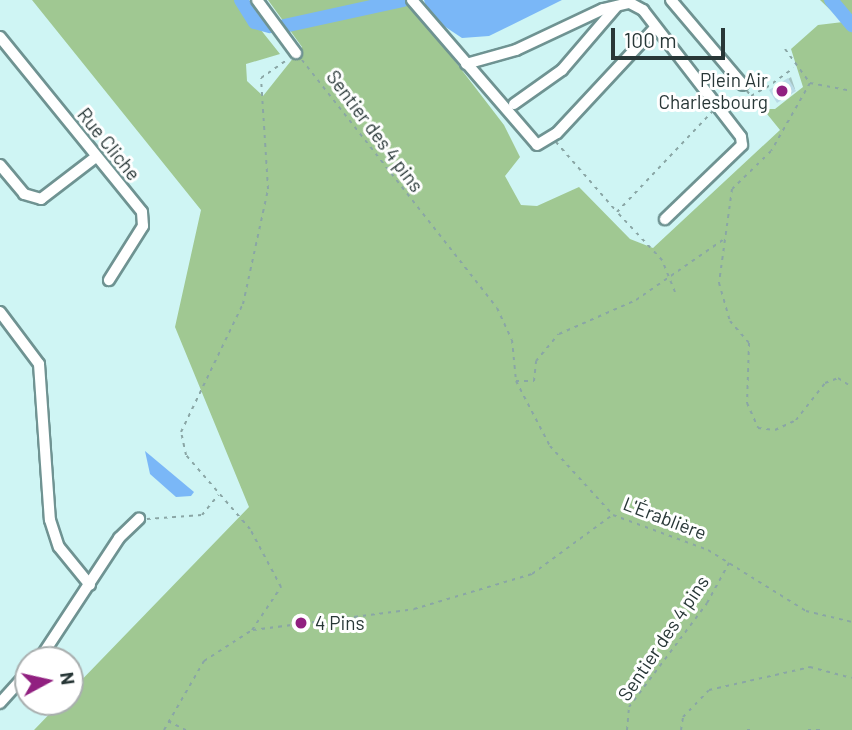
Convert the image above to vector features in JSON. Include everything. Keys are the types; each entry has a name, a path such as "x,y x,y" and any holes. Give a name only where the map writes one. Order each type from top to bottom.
{"street":[{"path":"257,0 296,53"},
{"path":"412,0 532,144 544,145 656,28"},
{"path":"671,0 743,85"},
{"path":"466,64 516,50 617,6 631,3 656,28 725,112 741,145 665,219"},
{"path":"514,104 562,70 617,6"},
{"name":"Rue Cliche","path":"0,37 144,218 109,280"},
{"path":"0,164 24,194 41,199 96,157"},
{"path":"0,312 39,364 50,520 59,547 90,585"},
{"path":"49,646 119,538 139,519"},
{"path":"0,703 14,688"}],"path":[{"path":"785,49 795,67 810,83 852,91"},
{"name":"Sentier des 4 pins","path":"296,53 354,120 506,326"},
{"path":"164,730 204,661 252,631 276,599 280,577 246,524 186,455 181,432 251,277 269,166 261,78 296,53"},
{"path":"751,96 795,67"},
{"path":"755,76 766,88"},
{"path":"810,83 777,143 732,189 719,283 730,321 752,356 750,419 775,430 796,421 825,383 838,378 852,387"},
{"path":"617,212 716,108 725,112"},
{"path":"552,137 670,273 675,292"},
{"path":"516,381 534,381 536,360 559,334 636,300 670,273 724,239"},
{"name":"L'Érablière","path":"506,326 516,381 551,446 613,515 729,562 806,611 852,622"},
{"path":"139,519 202,515 218,495"},
{"path":"252,631 414,609 532,575 613,515"},
{"name":"Sentier des 4 pins","path":"628,730 629,707 707,603 729,562"},
{"path":"681,730 683,717 709,690 810,667 852,678"},
{"path":"168,721 186,730"},
{"path":"808,730 823,730"}],"green space":[{"path":"32,0 237,0 280,54 246,64 247,81 263,96 302,47 268,0 408,0 504,125 520,157 505,176 521,205 537,206 579,187 630,239 653,248 780,130 763,109 775,109 803,87 791,49 818,25 843,22 820,0 852,0 852,730 34,730 48,716 84,716 84,678 249,507 175,327 201,210"}],"water":[{"path":"424,0 562,0 489,36 462,38 429,16"},
{"path":"145,451 194,492 191,496 176,497 150,474"}],"building":[{"name":"Plein Air Charlesbourg","path":"788,78 796,91 777,103 769,90"}],"waterway":[{"path":"241,0 255,22 269,26"},
{"path":"284,26 403,0"},
{"path":"831,0 852,25"}],"place":[{"name":"Plein Air Charlesbourg","path":"782,91"},
{"name":"4 Pins","path":"301,623"}]}
